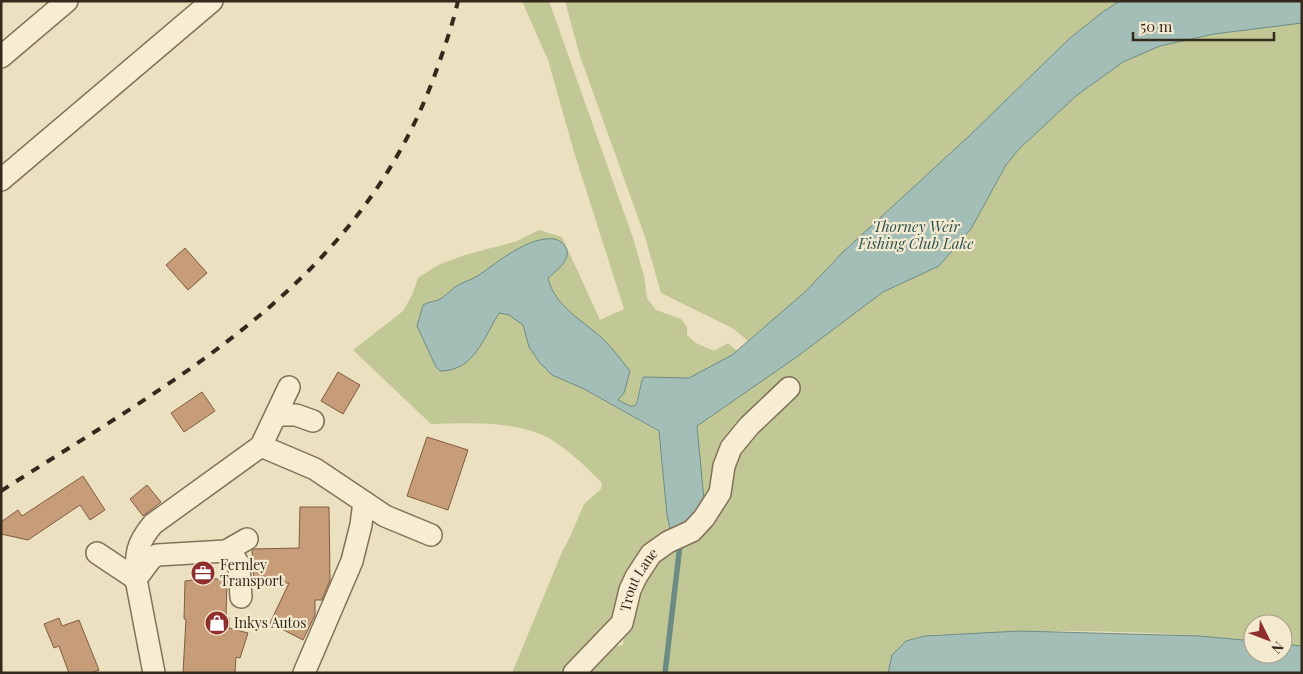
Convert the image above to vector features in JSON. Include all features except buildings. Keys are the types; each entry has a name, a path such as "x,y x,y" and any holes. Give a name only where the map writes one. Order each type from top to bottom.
{"lane":[{"path":"1,57 67,1"},
{"path":"1,180 212,1"},
{"path":"154,673 136,579 136,554 142,539 153,524 261,446 289,387"},
{"name":"Trout Lane","path":"574,673 622,623 630,590 640,570 653,552 682,535 704,518 722,488 727,455 736,441 789,388"},
{"path":"276,415 296,415 313,422"},
{"path":"261,446 315,469 385,516 431,535"},
{"path":"304,673 352,561 361,525 364,502"},
{"path":"136,579 151,559 157,555 226,551 248,539"},
{"path":"226,551 234,555 239,565 241,597"},
{"path":"98,553 136,579"},
{"path":"620,646 622,623"}],"green space":[{"path":"522,1 549,1 633,238 644,276 647,298 656,310 681,319 687,327 687,335 696,343 714,351 728,343 737,351 689,378 644,377 635,406 630,406 618,400 624,393 630,371 605,341 571,313 557,298 548,278 566,259 567,250 560,241 554,239 534,241 524,245 476,277 455,287 440,299 423,305 417,326 436,367 440,371 452,370 470,359 477,351 499,313 509,315 523,325 529,347 540,363 552,375 584,389 659,432 667,515 673,538 658,547 647,557 633,580 620,620 618,646 623,645 627,609 639,574 654,554 673,541 674,546 687,544 704,500 697,426 798,356 883,292 939,266 971,229 1006,165 1019,149 1076,96 1123,62 1160,46 1214,34 1302,23 1302,646 1293,645 1293,614 1243,614 1243,640 1110,631 1038,631 921,636 907,641 899,647 892,659 888,673 512,673 584,504 601,489 602,483 566,450 552,440 525,429 493,424 431,424 353,350 403,311 412,295 418,278 438,265 465,255 517,241 539,230 562,237 600,320 624,309 574,152 548,60"},
{"path":"565,1 1120,1 1070,38 969,136 843,252 805,292 748,341 734,329 661,293 645,237 580,56"}],"water":[{"name":"Thorney Weir Fishing Club Lake","path":"1120,1 1302,1 1302,23 1214,34 1160,46 1123,62 1076,96 1019,149 1006,165 971,229 939,266 883,292 798,356 697,426 704,500 674,546 667,515 659,431 584,389 552,375 540,363 529,347 523,325 509,315 499,313 482,343 469,360 452,370 440,371 436,367 417,326 423,305 440,299 455,287 476,277 525,245 544,239 554,239 563,243 567,252 565,261 548,278 557,298 605,341 630,371 624,393 618,400 630,406 635,406 644,377 689,378 732,355 805,292 843,252 969,136 1070,38"},
{"path":"1020,631 1200,636 1243,640 1243,664 1293,664 1293,645 1302,646 1302,673 888,673 892,655 906,641 924,636"}],"waterway":[{"path":"665,673 680,545"}],"railway":[{"path":"1,491 132,408 195,365 255,320 310,270 359,214 401,150 434,77 458,1"}],"place":[{"name":"Fernley Transport","path":"203,573"},
{"name":"Inkys Autos","path":"217,623"}]}
